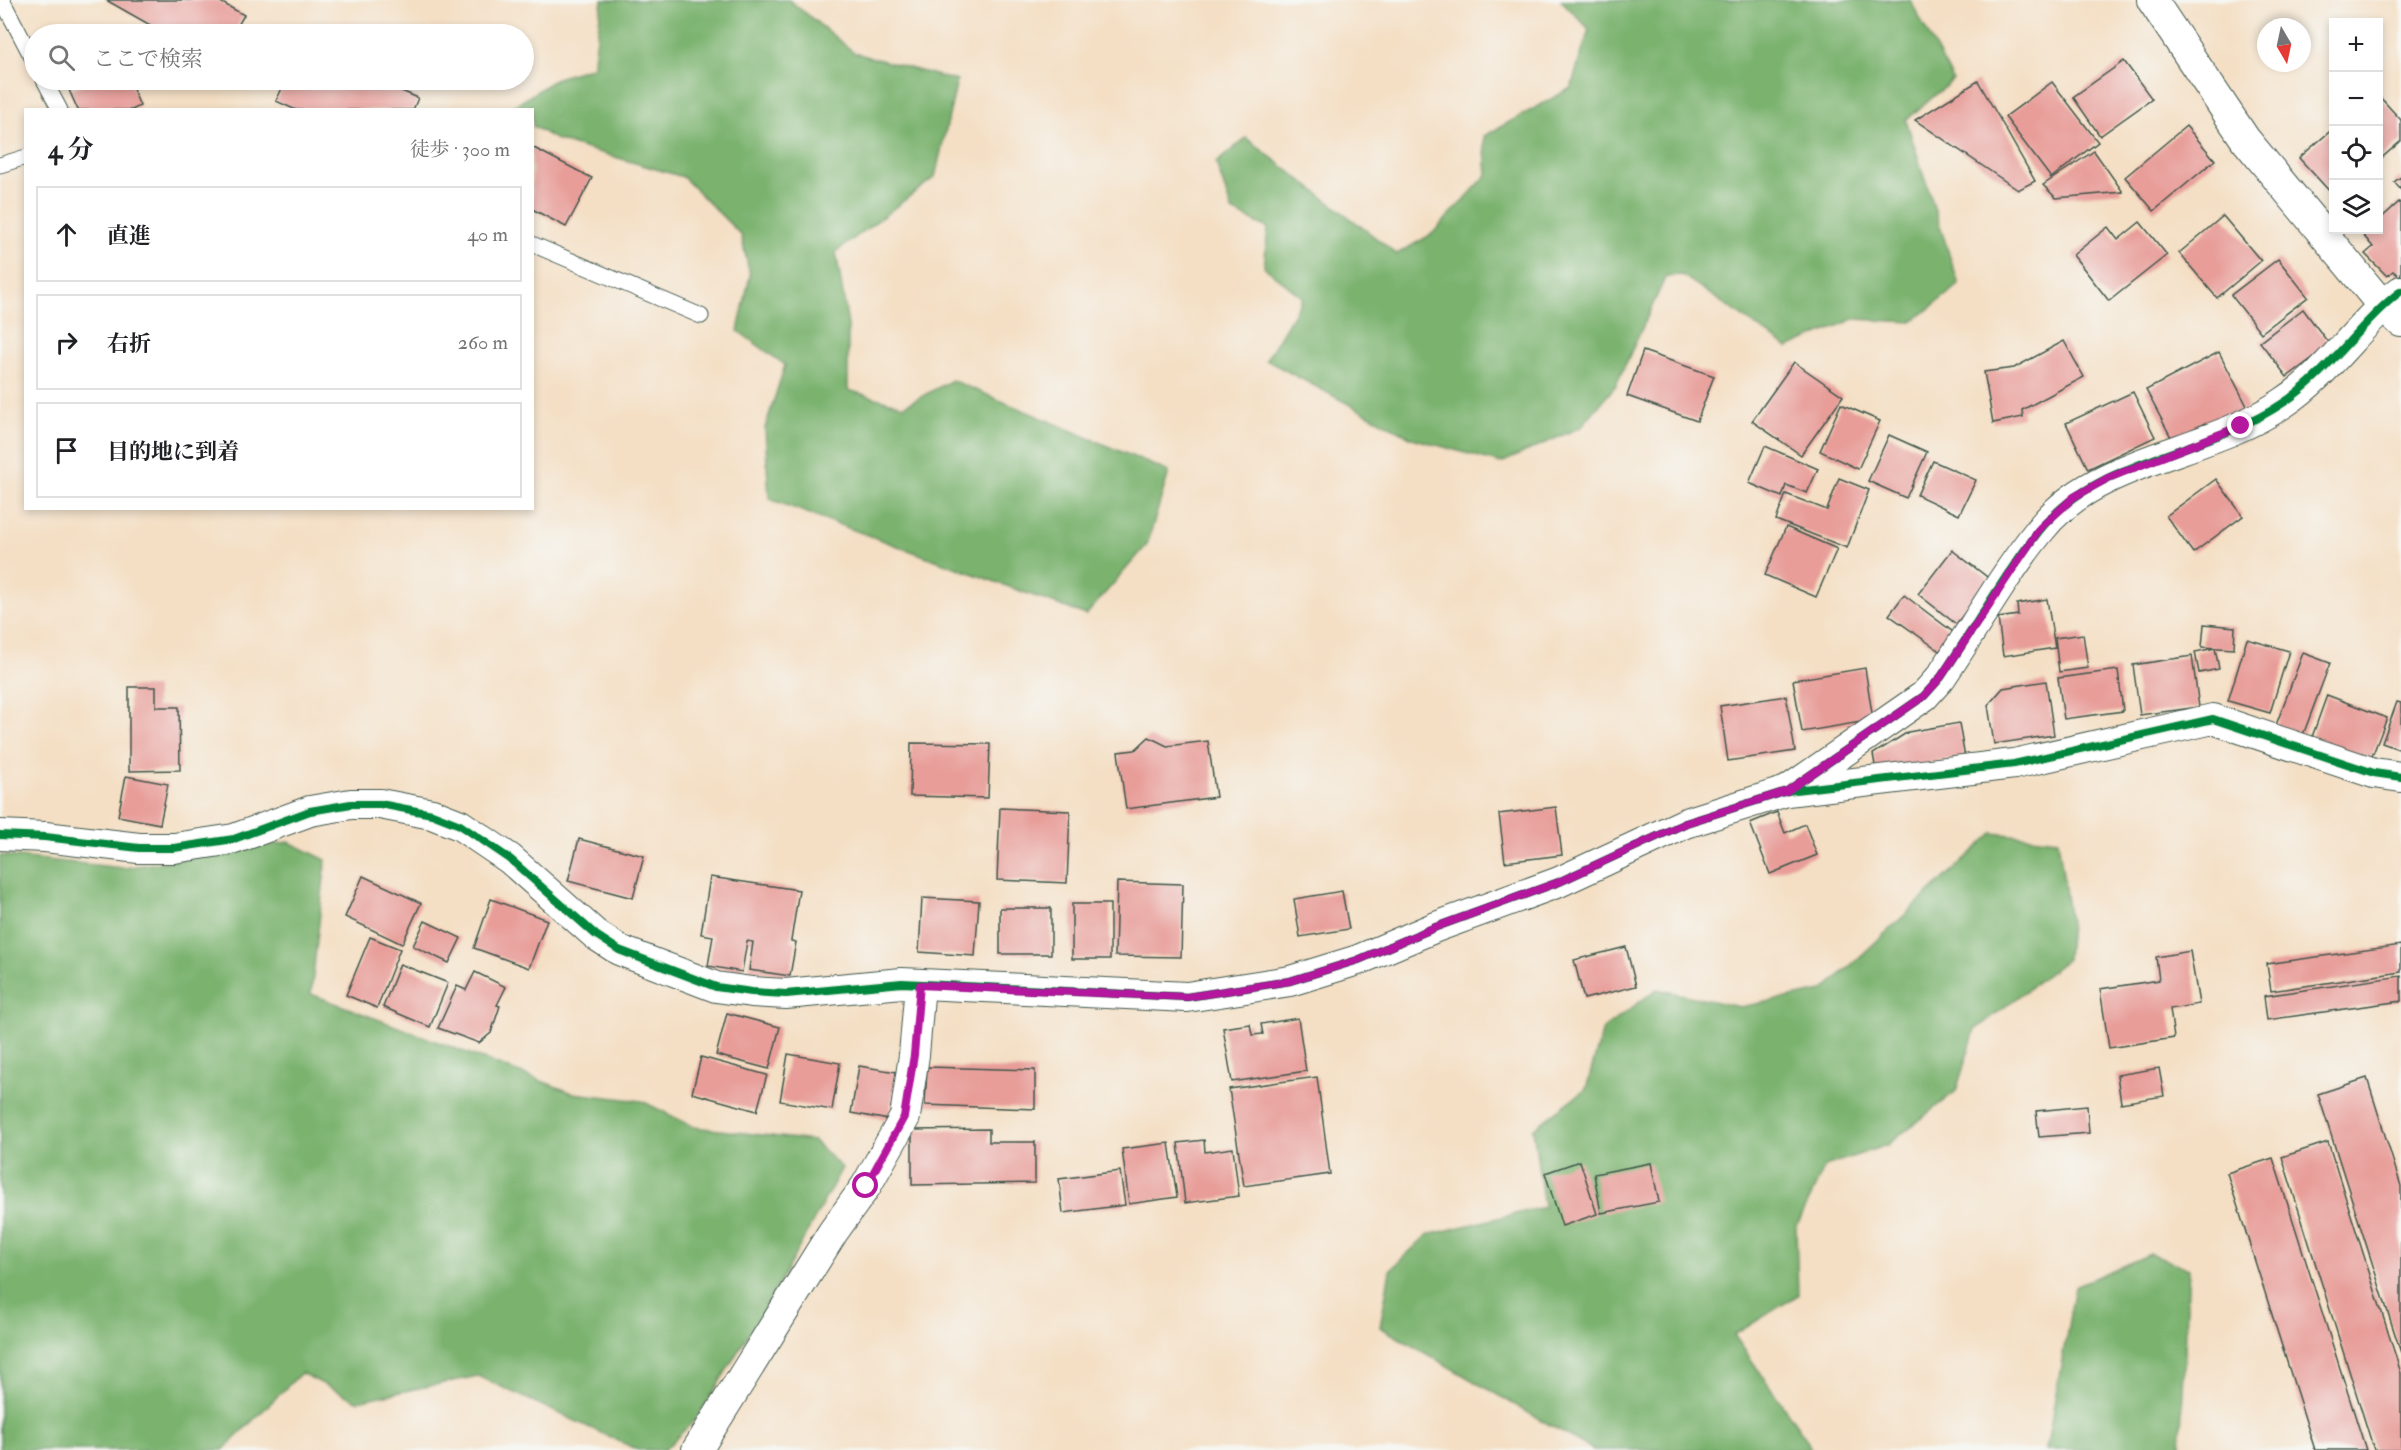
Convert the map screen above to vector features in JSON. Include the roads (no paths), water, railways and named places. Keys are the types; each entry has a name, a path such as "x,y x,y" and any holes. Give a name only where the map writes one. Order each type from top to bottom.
{"street":[{"path":"1787,791 1924,696 1941,677 2040,528 2074,497 2108,478 2241,426 2284,403 2395,306 2245,139 2152,0"},
{"path":"0,835 139,848 174,848 234,839 310,811 351,804 380,804 432,814 460,825 510,859 596,935 619,950 706,983 752,993 786,994 902,984 1187,997 1290,981 1358,960 1436,927 1559,882 1686,823 1787,791 2014,764 2213,719 2374,773 2401,777"},
{"path":"697,1450 833,1232 866,1186 904,1117 914,1055 920,985"}],"lane":[{"path":"2,0 24,43"},
{"path":"49,90 59,108"},
{"path":"0,165 24,158"},
{"path":"534,245 701,316"}]}
